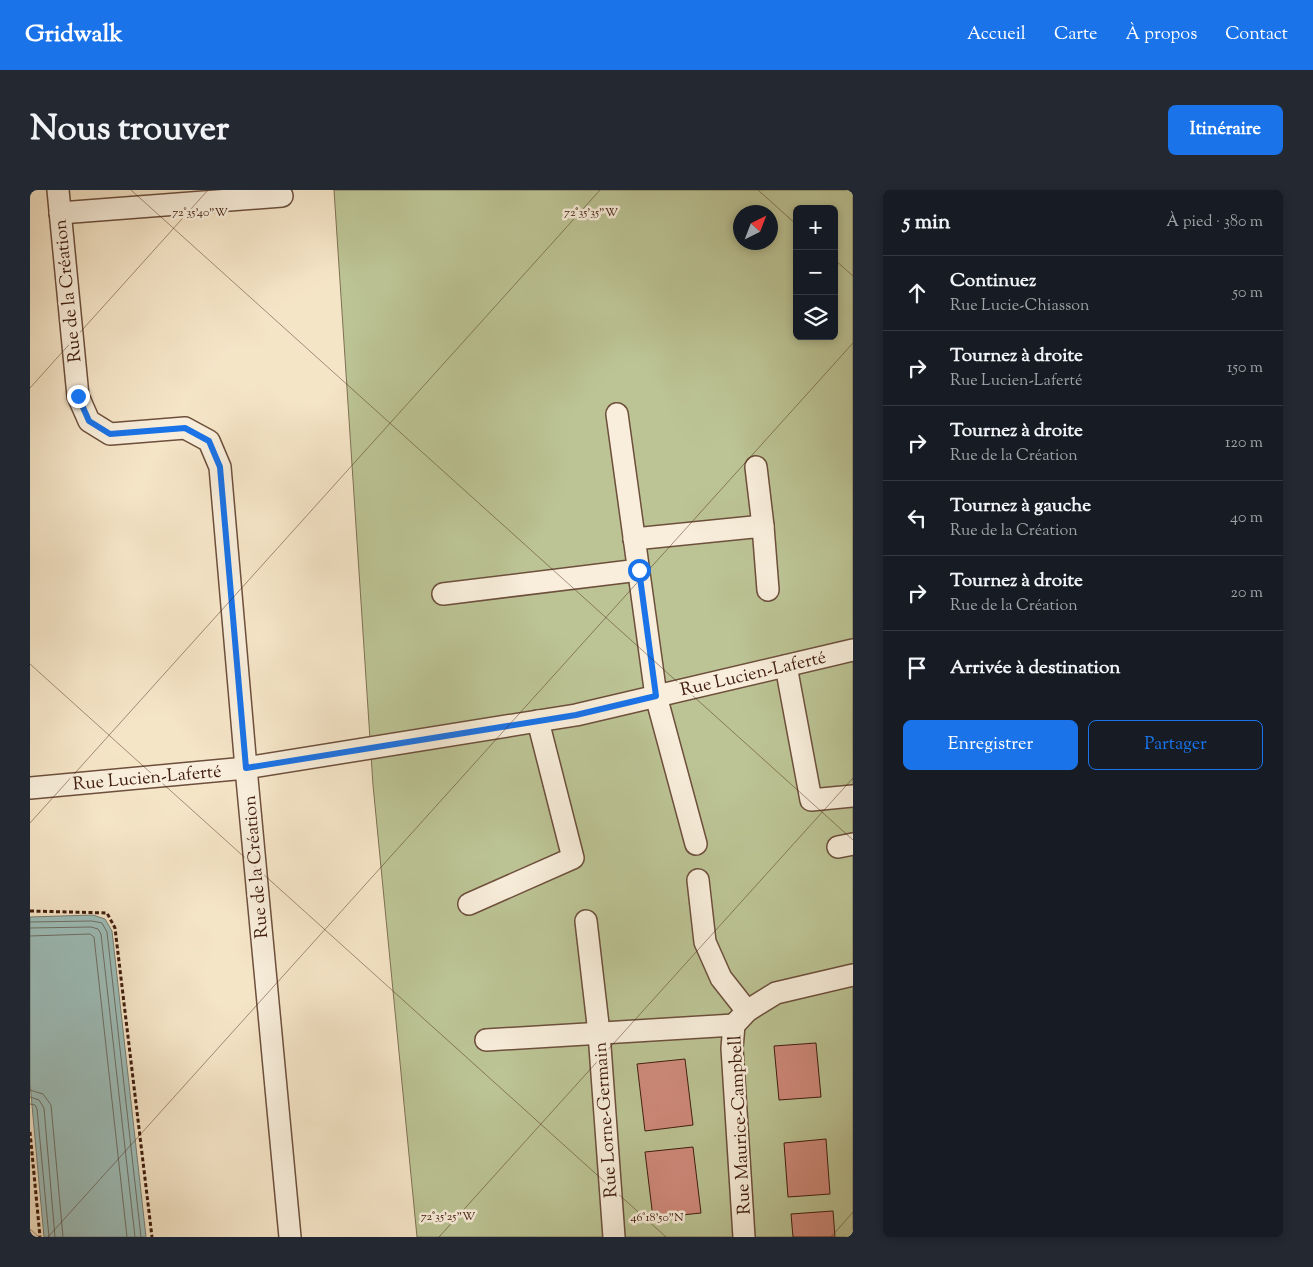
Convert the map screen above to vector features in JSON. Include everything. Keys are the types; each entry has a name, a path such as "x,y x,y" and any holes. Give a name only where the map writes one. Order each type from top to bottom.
{"street":[{"name":"Rue de la Création","path":"58,190 78,396 89,421 110,434 185,428 209,441 220,467 290,1237"},
{"path":"60,213 282,196"},
{"path":"617,414 656,696 696,844"},
{"path":"756,467 768,590"},
{"path":"634,539 763,526"},
{"path":"443,594 639,570"},
{"name":"Rue Lucien-Laferté","path":"30,788 246,768 538,722 576,715 853,650"},
{"path":"786,666 811,800 853,796"},
{"path":"469,904 573,858 538,722"},
{"path":"698,880 705,942 740,1018"},
{"name":"Rue Lorne-Germain","path":"586,921 598,1033 614,1237"},
{"name":"Rue Maurice-Campbell","path":"744,1237 732,1048 740,1018 776,993 853,975"},
{"name":"Rue Lorne-Germain","path":"486,1040 598,1033 740,1018"}],"path":[{"path":"30,911 108,912 115,928 152,1237"},
{"path":"30,1132 40,1237"}],"green space":[{"path":"334,190 853,190 853,1237 417,1237 373,785"}],"water":[{"path":"93,915 105,919 112,931 146,1237 44,1237 30,1083 30,917"}],"building":[{"path":"816,1043 821,1097 779,1100 774,1046"},
{"path":"685,1059 693,1125 645,1131 637,1064"},
{"path":"826,1139 830,1194 788,1197 784,1143"},
{"path":"693,1147 701,1213 653,1218 645,1152"},
{"path":"833,1211 835,1237 793,1237 791,1214"}],"route":[{"path":"78,396 89,421 110,434 185,428 209,441 220,467 246,768 538,722 656,696 639,570"}]}
